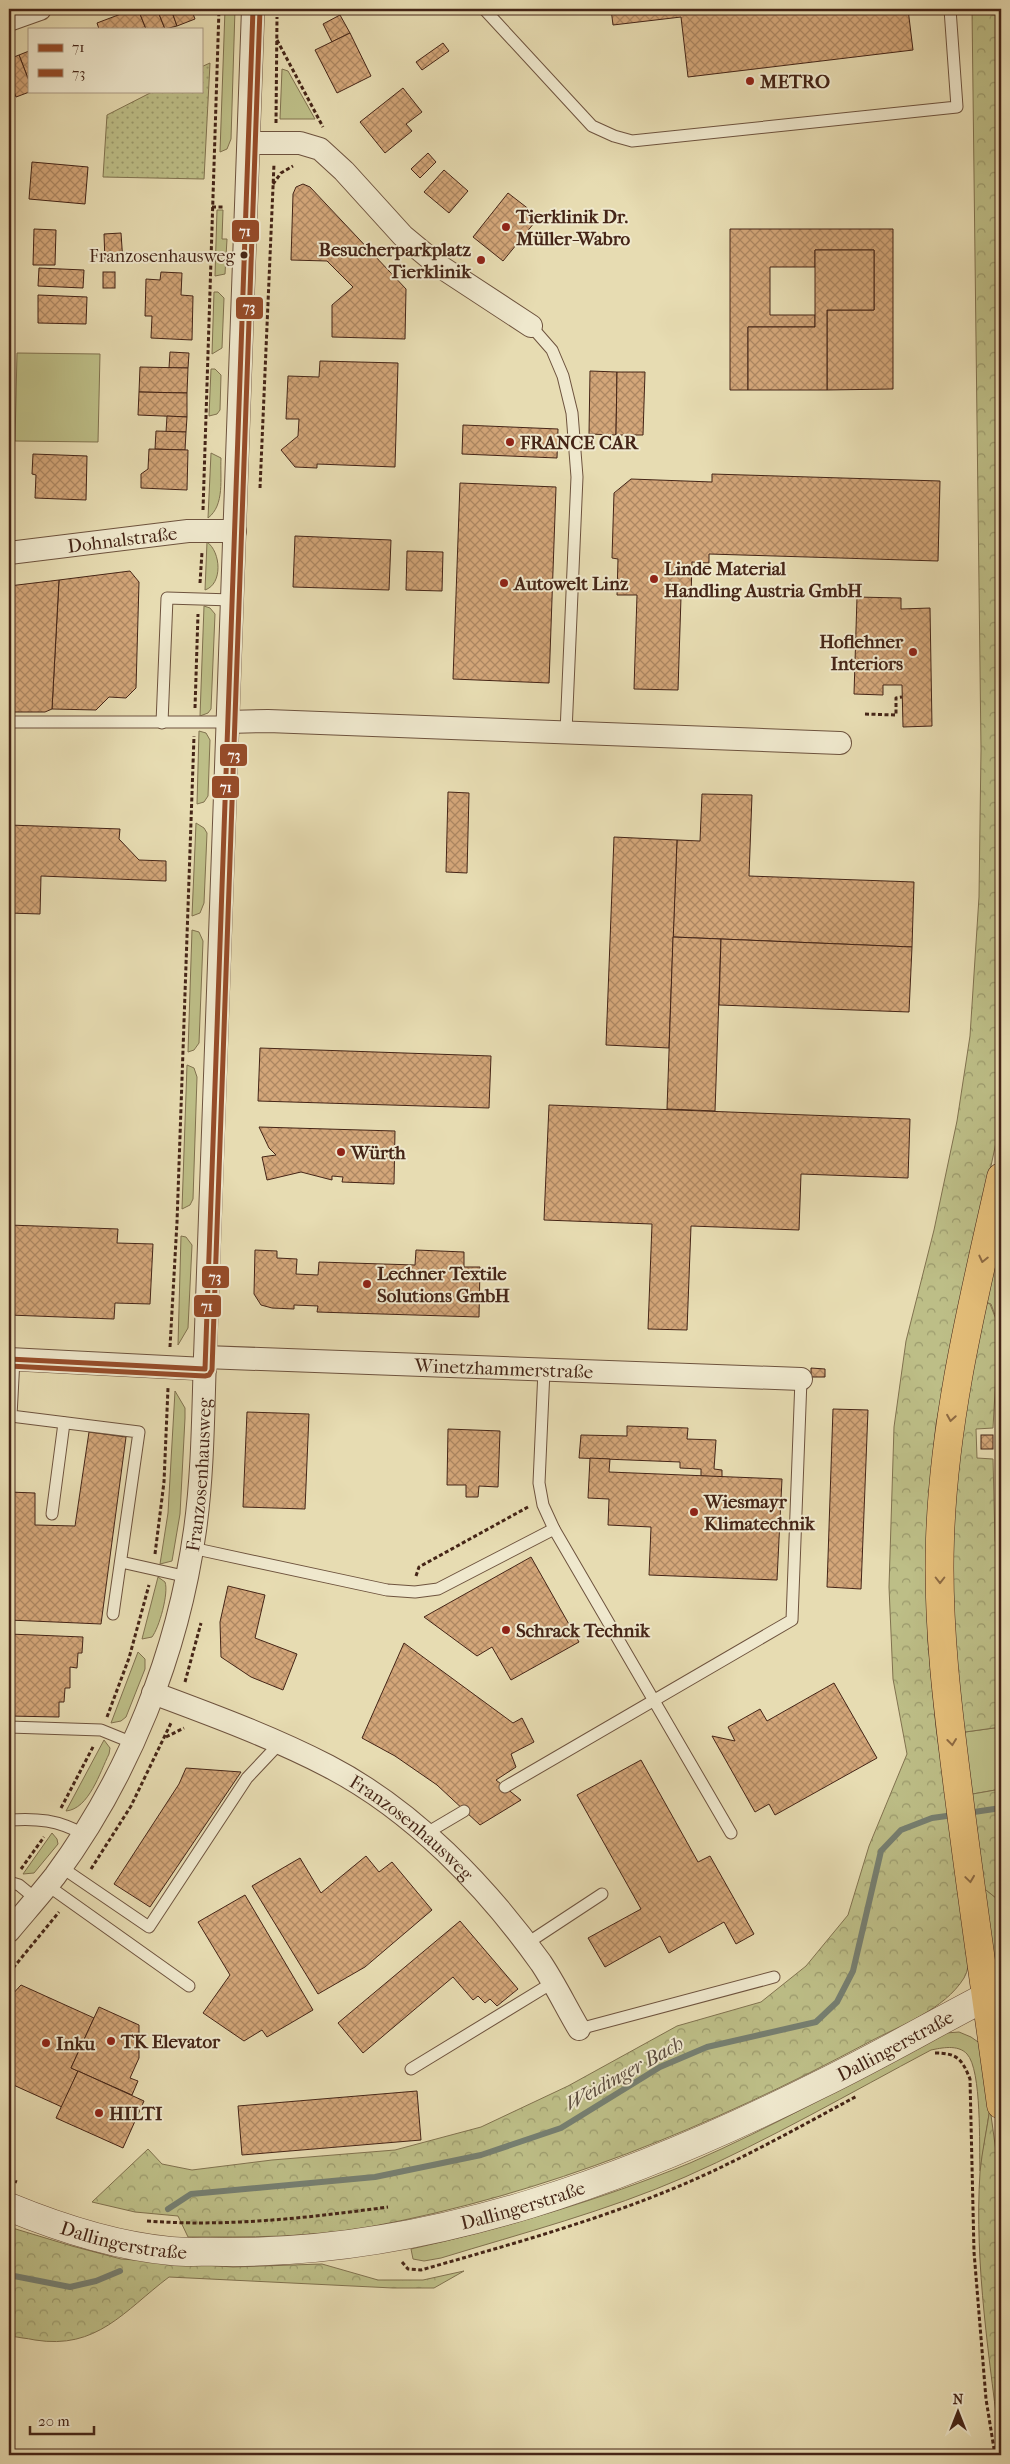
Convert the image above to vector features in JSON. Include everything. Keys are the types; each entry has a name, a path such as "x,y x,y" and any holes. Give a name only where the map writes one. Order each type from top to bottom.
{"highway":[{"path":"1001,1177 957,1378 946,1448 940,1538 939,1595 949,1719 963,1831 994,1993 1001,2105"}],"street":[{"path":"9,20 40,9"},
{"name":"Franzosenhausweg","path":"9,1931 61,1867 114,1783 133,1743 153,1693 173,1633 188,1577 192,1548 201,1461 205,1363 253,9"},
{"path":"249,143 300,143 320,149 344,171 371,203 410,242 438,265 531,326"},
{"name":"Dohnalstraße","path":"9,553 202,531 235,531"},
{"path":"228,722 268,721 840,743"},
{"name":"Winetzhammerstraße","path":"12,1359 169,1368 205,1363 544,1370 801,1380"},
{"name":"Franzosenhausweg","path":"153,1693 329,1766 370,1791 425,1834 487,1896 526,1944 579,2029"},
{"name":"Dallingerstraße","path":"9,2207 32,2217 109,2240 172,2251 274,2252 346,2245 399,2236 478,2218 560,2194 640,2165 726,2129 819,2085 994,1993"}],"lane":[{"path":"484,9 592,126 614,136 632,141 958,107 950,9"},
{"path":"531,326 552,350 563,376 572,413 577,476 566,732"},
{"path":"162,723 167,598 232,600"},
{"path":"9,722 228,722"},
{"path":"12,1359 11,1416 139,1432 113,1614"},
{"path":"544,1370 540,1483 542,1499 554,1529 731,1834"},
{"path":"505,1787 792,1620 801,1380"},
{"path":"52,1514 64,1422"},
{"path":"192,1548 387,1590 410,1592 438,1589 554,1529"},
{"path":"120,1562 188,1577"},
{"path":"9,1727 101,1730 133,1743"},
{"path":"61,1867 149,1927 247,1778 279,1744"},
{"path":"425,1834 464,1811"},
{"path":"9,1820 54,1821 65,1824 83,1834"},
{"path":"9,1882 42,1892 189,1986"},
{"path":"526,1944 602,1894"},
{"path":"579,2029 774,1977"},
{"path":"411,2069 552,1983"}],"path":[{"path":"9,1882 32,1856 54,1821 101,1730 129,1658 152,1569 163,1491 177,1222 219,9"},
{"path":"212,206 226,207"},
{"path":"865,714 896,715 896,698 902,698"},
{"path":"410,1592 419,1567 542,1499"},
{"path":"166,1737 182,1729 192,1727"},
{"path":"927,2058 935,2053 952,2054 964,2062 970,2079 974,2252 986,2399 995,2455"},
{"path":"402,2262 408,2268 421,2270 609,2213 691,2181 779,2138 866,2091"},
{"path":"9,2179 24,2185"},
{"path":"139,2220 191,2224 251,2223 388,2207"}],"green space":[{"path":"225,9 235,9 231,139 227,149 220,152"},
{"path":"972,9 1001,9 1001,1119 936,1424 929,1497 926,1571 928,1641 936,1727 966,1931 968,1967 964,1978 945,1999 921,2016 749,2102 626,2154 564,2176 500,2196 435,2213 346,2231 255,2237 188,2237 178,2216 135,2212 92,2202 148,2149 162,2164 192,2170 272,2160 395,2150 481,2127 568,2086 677,2026 761,2002 806,1966 848,1915 869,1846 907,1754 893,1679 889,1587 894,1427 906,1341 934,1230 957,1121 970,1036 979,897 981,750"},
{"path":"210,63 204,179 103,177 107,115 152,92 202,92 202,67"},
{"path":"282,69 288,71 315,119 280,119"},
{"path":"217,210 223,210 222,239 227,239 225,274 215,276"},
{"path":"214,292 218,292 224,298 222,348 212,354"},
{"path":"17,353 100,354 98,442 15,441"},
{"path":"211,369 215,369 221,375 220,410 217,414 209,416"},
{"path":"211,453 221,458 221,482 217,506 208,518"},
{"path":"207,542 215,553 218,568 215,581 211,587 205,590"},
{"path":"204,606 210,608 215,614 211,709 208,713 200,716"},
{"path":"199,731 206,733 210,740 208,796 204,802 197,804"},
{"path":"196,823 204,828 207,833 204,903 200,913 192,916"},
{"path":"192,930 199,932 203,941 199,1043 194,1050 188,1052"},
{"path":"187,1065 194,1068 197,1077 193,1199 190,1205 182,1209"},
{"path":"1001,1224 1001,1332 991,1304 983,1301"},
{"path":"181,1236 186,1237 192,1245 188,1328 178,1345"},
{"path":"983,1301 990,1304 1001,1332 1001,1370 996,1374 993,1428 976,1429 977,1458 993,1459 995,1540 1001,1576 1001,1727 958,1733 953,1684 951,1506"},
{"path":"175,1391 185,1408 180,1514 172,1561 160,1564 168,1513"},
{"path":"158,1577 165,1582 166,1587 163,1610 155,1633 152,1637 142,1639"},
{"path":"138,1652 145,1659 145,1669 126,1717 121,1721 111,1723"},
{"path":"1001,1727 1001,1789 967,1795 958,1733"},
{"path":"104,1740 110,1748 98,1779 81,1804 74,1809 66,1811"},
{"path":"1001,1789 1001,1902 981,1886 967,1795"},
{"path":"52,1833 57,1839 58,1844 34,1873 23,1874"},
{"path":"981,1886 1001,1902 1001,1969 994,1970"},
{"path":"959,2032 981,2044 990,2108 980,2171 977,2092 972,2063 967,2054 959,2049 940,2048 931,2050 809,2116 685,2177 564,2221 441,2258 424,2261 413,2259 411,2249 482,2232 552,2212 622,2189 690,2163 843,2088 933,2039 946,2033"},
{"path":"990,2108 1001,2188 1001,2454 984,2313 979,2242 980,2172"},
{"path":"9,2227 121,2259 233,2267 322,2264 378,2280 423,2280 464,2271 434,2288 393,2288 169,2277 123,2315 93,2333 76,2339 57,2342 35,2340 9,2335"}],"building":[{"path":"138,9 146,28 99,28 97,23"},
{"path":"157,9 165,28 146,28 140,14"},
{"path":"157,9 171,9 177,26 165,28"},
{"path":"171,9 197,9 192,11 195,19 177,26"},
{"path":"611,9 908,9 913,50 688,77 681,17 613,25"},
{"path":"340,15 350,33 332,42 323,24"},
{"path":"350,33 371,76 337,93 315,50"},
{"path":"443,43 449,51 422,70 416,62"},
{"path":"28,51 28,78 19,55"},
{"path":"19,55 28,78 29,92 16,97 9,78 9,59"},
{"path":"403,88 422,112 406,124 412,131 385,153 360,122"},
{"path":"428,153 436,162 420,178 411,169"},
{"path":"32,162 88,167 85,204 29,199"},
{"path":"444,170 468,191 449,213 424,192"},
{"path":"303,184 310,187 406,289 405,339 332,337 332,305 353,287 327,261 291,260 293,194 296,187"},
{"name":"Tierklinik Dr. Müller-Wabro","path":"508,193 539,217 503,261 473,237"},
{"path":"34,229 56,230 55,265 33,265"},
{"path":"730,229 893,229 893,389 827,390 827,310 874,310 874,250 815,250 815,267 770,267 770,315 815,315 815,327 748,327 748,390 730,390"},
{"path":"121,233 123,262 105,262 104,234"},
{"path":"815,250 874,250 874,310 827,310 827,390 748,390 748,327 815,327"},
{"path":"39,268 84,270 83,288 38,286"},
{"path":"103,272 115,272 115,288 103,288"},
{"path":"161,272 182,273 181,295 193,296 192,340 151,338 152,316 145,316 146,279 160,280"},
{"path":"38,295 87,297 86,324 38,323"},
{"path":"170,352 189,353 188,368 169,368"},
{"path":"320,361 398,363 395,467 317,464 317,468 295,467 281,450 298,436 299,419 286,419 288,376 319,377"},
{"path":"140,367 188,368 187,393 139,392"},
{"path":"590,371 617,372 616,435 589,434"},
{"path":"617,372 645,372 643,435 616,435"},
{"path":"139,392 187,393 187,417 138,415"},
{"path":"167,416 187,417 186,432 166,432"},
{"name":"FRANCE CAR","path":"463,425 558,429 557,458 462,454"},
{"path":"156,431 186,432 185,450 155,449"},
{"path":"149,449 188,450 187,490 141,488 141,474 148,469"},
{"path":"33,454 87,456 86,500 35,498 36,475 32,474"},
{"name":"Linde Material Handling Austria GmbH","path":"712,474 940,481 938,561 709,554 709,563 692,562 691,597 681,597 678,690 634,689 637,595 617,595 618,559 612,558 614,493 631,479 712,482"},
{"name":"Autowelt Linz","path":"460,483 556,487 549,683 453,679"},
{"path":"295,536 391,540 389,590 293,587"},
{"path":"407,551 443,552 442,591 406,590"},
{"path":"130,571 139,582 136,688 126,698 109,697 96,710 52,709 59,580"},
{"path":"59,580 52,709 45,712 9,712 9,586"},
{"path":"857,597 901,598 901,609 930,608 932,726 903,727 902,685 883,685 883,695 854,694"},
{"path":"448,792 469,793 467,873 446,872"},
{"path":"702,794 752,795 749,876 914,882 912,947 673,937 677,840 700,841"},
{"path":"9,825 120,829 119,839 139,860 166,861 166,881 41,876 40,914 9,913"},
{"path":"614,837 677,840 669,1048 606,1045"},
{"path":"673,937 721,939 715,1111 667,1109"},
{"path":"721,939 912,947 909,1012 719,1005"},
{"path":"260,1048 491,1056 489,1108 258,1101"},
{"path":"549,1105 910,1119 908,1178 801,1174 799,1230 691,1226 687,1330 648,1329 652,1224 544,1220"},
{"path":"259,1127 395,1131 394,1184 342,1182 343,1177 332,1176 332,1180 301,1172 267,1180 262,1157 276,1155 269,1148"},
{"path":"9,1225 118,1229 117,1243 153,1244 150,1304 115,1303 114,1319 9,1315"},
{"name":"Lechner Textile Solutions GmbH","path":"255,1250 277,1251 277,1258 297,1259 296,1274 318,1275 319,1262 415,1265 416,1250 464,1252 464,1267 480,1267 479,1317 317,1312 318,1306 294,1305 294,1309 272,1308 261,1305 254,1294"},
{"path":"811,1368 825,1369 825,1377 811,1377"},
{"path":"833,1409 868,1410 861,1589 827,1587"},
{"path":"247,1412 309,1414 305,1509 243,1507"},
{"path":"627,1426 688,1428 687,1439 716,1440 714,1469 722,1470 722,1477 701,1476 701,1469 680,1468 680,1462 579,1458 581,1435 627,1436"},
{"path":"448,1429 500,1431 498,1487 479,1486 478,1497 466,1497 466,1485 447,1485"},
{"path":"89,1432 126,1437 101,1624 9,1620 9,1492 35,1493 35,1525 75,1526"},
{"path":"981,1435 993,1435 993,1449 981,1449"},
{"name":"Wiesmayr Klimatechnik","path":"590,1458 610,1459 609,1472 782,1479 777,1580 649,1575 651,1527 608,1525 609,1499 588,1498"},
{"name":"Schrack Technik","path":"531,1557 579,1642 511,1680 492,1647 477,1656 424,1617"},
{"path":"228,1586 265,1595 255,1638 297,1654 283,1690 251,1677 221,1657 220,1622"},
{"path":"9,1634 83,1637 82,1653 78,1653 77,1668 70,1667 70,1688 65,1688 64,1702 59,1702 59,1717 9,1716"},
{"path":"404,1643 513,1723 522,1718 534,1742 511,1754 516,1767 496,1780 521,1800 480,1825 437,1785 395,1756 362,1738"},
{"path":"834,1683 877,1758 775,1815 769,1804 755,1812 712,1736 735,1741 728,1727 760,1709 767,1721"},
{"path":"641,1760 698,1862 710,1856 754,1934 736,1944 724,1922 669,1953 660,1936 605,1967 588,1938 641,1909 577,1795"},
{"path":"186,1768 241,1772 150,1907 114,1884 179,1784"},
{"path":"366,1856 379,1872 392,1862 432,1910 365,1967 318,1994 252,1886 300,1858 321,1893"},
{"path":"245,1895 313,2010 267,2037 262,2030 244,2041 203,2013 230,1975 198,1922"},
{"path":"460,1921 518,1989 497,2006 490,1999 485,2003 478,1996 473,2000 453,1977 363,2053 338,2023"},
{"name":"Inku","path":"21,1985 94,2018 71,2068 78,2071 62,2107 9,2083 9,1998"},
{"name":"TK Elevator","path":"99,2007 139,2025 139,2058 130,2078 138,2081 132,2095 71,2068"},
{"name":"HILTI","path":"78,2071 144,2101 123,2148 56,2118"},
{"path":"417,2091 421,2140 242,2155 238,2106"}],"waterway":[{"name":"Weidinger Bach","path":"967,1813 1001,1808"},
{"name":"Weidinger Bach","path":"168,2209 191,2194 375,2177 481,2155 561,2128 660,2067 707,2047 816,2022 837,2002 853,1971 881,1851 901,1830 932,1818 954,1815"},
{"name":"Weidinger Bach","path":"9,2275 70,2287 96,2281 120,2271"}],"transit line":[{"name":"71","path":"9,1359 205,1369 253,9"},
{"name":"73","path":"9,1366 205,1376 209,1375 212,1370 260,9"}],"place":[{"name":"METRO","path":"750,81"},
{"name":"Tierklinik Dr. Müller-Wabro","path":"506,227"},
{"name":"Franzosenhausweg","path":"244,255"},
{"name":"Besucherparkplatz Tierklinik","path":"481,260"},
{"name":"FRANCE CAR","path":"510,442"},
{"name":"Linde Material Handling Austria GmbH","path":"654,579"},
{"name":"Autowelt Linz","path":"504,583"},
{"name":"Hoflehner Interiors","path":"913,652"},
{"name":"Würth","path":"341,1152"},
{"name":"Lechner Textile Solutions GmbH","path":"367,1284"},
{"name":"Wiesmayr Klimatechnik","path":"694,1512"},
{"name":"Schrack Technik","path":"506,1630"},
{"name":"TK Elevator","path":"111,2041"},
{"name":"Inku","path":"46,2043"},
{"name":"HILTI","path":"99,2113"}]}
